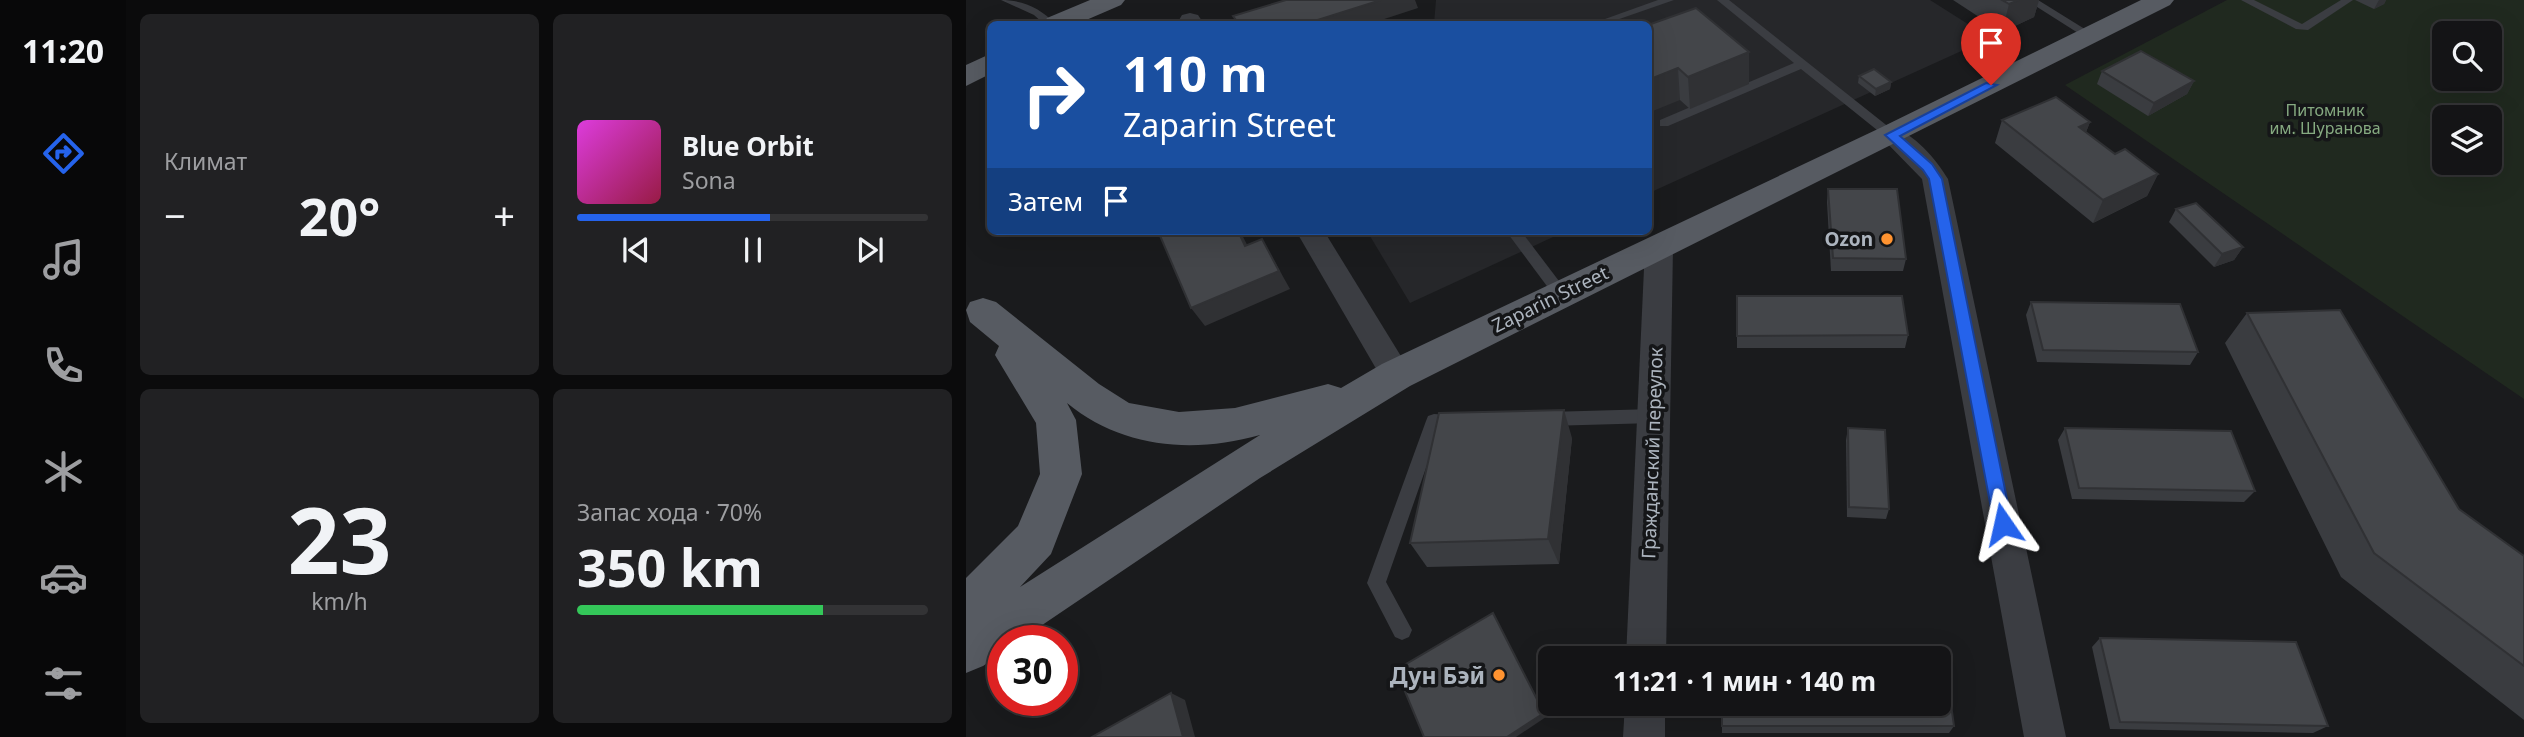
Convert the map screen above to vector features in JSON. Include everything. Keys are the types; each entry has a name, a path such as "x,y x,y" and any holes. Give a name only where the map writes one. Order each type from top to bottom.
{"main road":[{"path":"1063,21 1112,0"},
{"name":"Zaparin Street","path":"966,649 1234,472 1396,375 1560,293 1891,135 2161,0"},
{"path":"966,77 987,64"},
{"path":"975,302 1085,395 1120,418 1178,429 1248,422 1308,407 1396,375"},
{"path":"966,610 1035,540 1061,474 1056,420 1039,389 975,302"}],"street":[{"path":"1891,135 1928,167 1935,179 2045,737"},
{"path":"1312,235 1396,375"},
{"name":"Гражданский переулок","path":"1646,646 1659,247"},
{"path":"1643,737 1644,716"}],"lane":[{"path":"1006,0 1038,13 1047,21"},
{"path":"1605,21 1669,0"},
{"path":"1722,0 1891,135"},
{"path":"2031,0 2090,36"},
{"path":"2246,0 2290,23 2308,27 2347,0"},
{"path":"1664,123 1802,64"},
{"path":"1516,235 1560,293"},
{"path":"1530,419 1654,416"},
{"path":"1402,630 1376,583 1434,421 1475,420"}],"shaded area":[{"path":"1436,0 1930,0 1990,38 1652,192 1652,21 1434,21"},
{"path":"1369,235 1557,235 1410,303"}],"green space":[{"name":"Питомник им. Шуранова","path":"2227,0 2524,0 2524,399 2065,85"}],"building":[{"path":"1286,0 1381,0 1314,21 1237,21 1233,16"},
{"path":"2002,0 2019,0 2009,4"},
{"path":"1696,8 1749,52 1688,77 1678,68 1652,78 1652,24"},
{"path":"2141,51 2194,81 2154,103 2102,71"},
{"path":"1874,69 1891,82 1876,89 1859,76"},
{"path":"2056,97 2090,122 2079,127 2115,154 2125,149 2158,174 2103,200 2002,120"},
{"path":"1828,189 1897,189 1906,259 1833,258"},
{"path":"2196,203 2243,247 2222,254 2176,209"},
{"path":"1160,235 1240,235 1245,246 1262,239 1279,271 1191,308"},
{"path":"1737,296 1902,296 1908,335 1737,336"},
{"path":"2031,302 2180,304 2198,352 2043,350"},
{"path":"2340,310 2459,509 2524,556 2524,666 2374,553 2247,313"},
{"path":"1564,410 1548,539 1410,543 1439,413"},
{"path":"1848,428 1885,430 1889,509 1849,507"},
{"path":"2065,428 2231,431 2255,491 2079,488"},
{"path":"1493,613 1538,701 1539,716 1507,737 1424,737 1396,670"},
{"path":"2100,638 2296,642 2328,726 2120,722"},
{"path":"1171,693 1183,737 1092,737"},
{"path":"1951,704 1954,726 1722,726 1722,716 1951,716"}],"place":[{"name":"Ozon","path":"1887,239"},
{"name":"Дун Бэй","path":"1499,675"}],"route":[{"path":"1991,85 1891,135 1928,167 1935,179 2003,524"}]}
